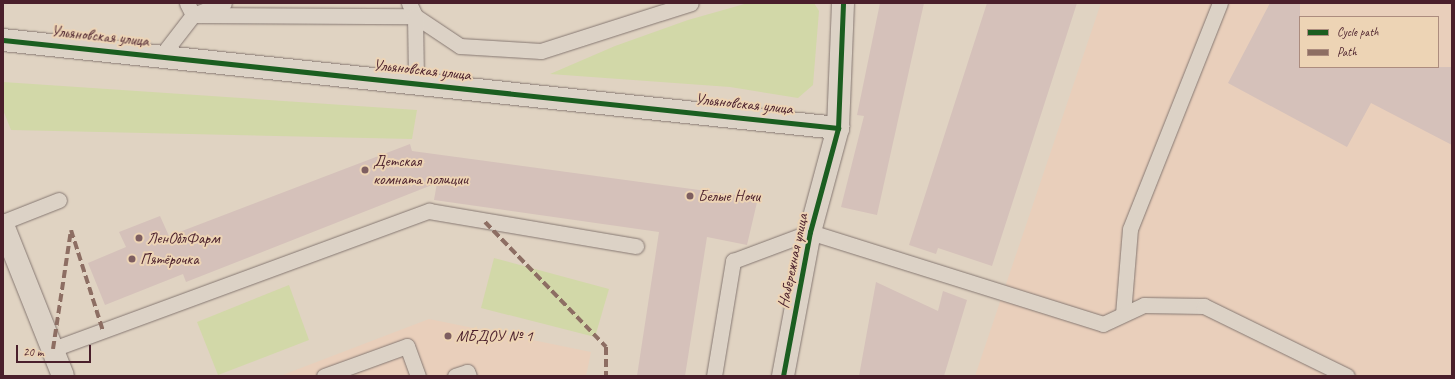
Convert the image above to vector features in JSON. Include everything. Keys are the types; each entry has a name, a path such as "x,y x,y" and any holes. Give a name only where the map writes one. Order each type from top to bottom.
{"street":[{"name":"Набережная улица","path":"782,376 810,232 838,128 844,3"},
{"name":"Ульяновская улица","path":"3,40 162,55 838,128"},
{"path":"3,224 63,376"}],"lane":[{"path":"162,55 190,9 224,3"},
{"path":"190,9 412,9 460,46 541,50 691,3"},
{"path":"1123,314 1130,229 1220,3"},
{"path":"412,9 416,82"},
{"path":"3,224 59,200"},
{"path":"53,349 429,211 636,246"},
{"path":"714,376 733,261 810,232 1103,324 1144,305 1204,306 1347,376"},
{"path":"324,376 407,346 418,376"},
{"path":"455,376 467,372 469,376"}],"shaded area":[{"path":"1101,3 1452,3 1452,376 975,376"},
{"name":"МБДОУ № 1","path":"429,319 591,352 586,376 280,376"}],"green space":[{"path":"748,3 814,3 819,11 813,85 798,98 730,87 550,74 615,46 688,20"},
{"path":"3,82 417,110 412,139 11,130 3,110"},
{"path":"494,258 609,289 595,337 481,308"},
{"path":"289,285 309,340 218,375 197,322"}],"building":[{"path":"880,3 924,3 877,215 841,207 864,116 857,115"},
{"path":"987,3 1077,3 992,266 938,248 936,254 909,245"},
{"path":"1270,3 1300,3 1299,68 1452,67 1452,145 1371,103 1347,147 1228,83"},
{"path":"410,144 412,151 758,198 747,245 707,237 685,376 637,376 659,232 434,200 437,183 186,282 183,274 105,305 88,263 126,247 119,232 160,216 169,236"},
{"path":"876,282 938,311 943,291 967,300 944,376 859,376"}],"marked path":[{"path":"485,222 606,347 606,376"},
{"path":"53,349 71,230 103,331"}],"cycle path":[{"path":"783,376 810,232 838,128 843,3"},
{"path":"3,40 838,128"}],"place":[{"name":"Детская комната полиции","path":"365,170"},
{"name":"Белые Ночи","path":"690,196"},
{"name":"ЛенОблФарм","path":"139,238"},
{"name":"Пятёрочка","path":"132,259"},
{"name":"МБДОУ № 1","path":"448,336"}]}
